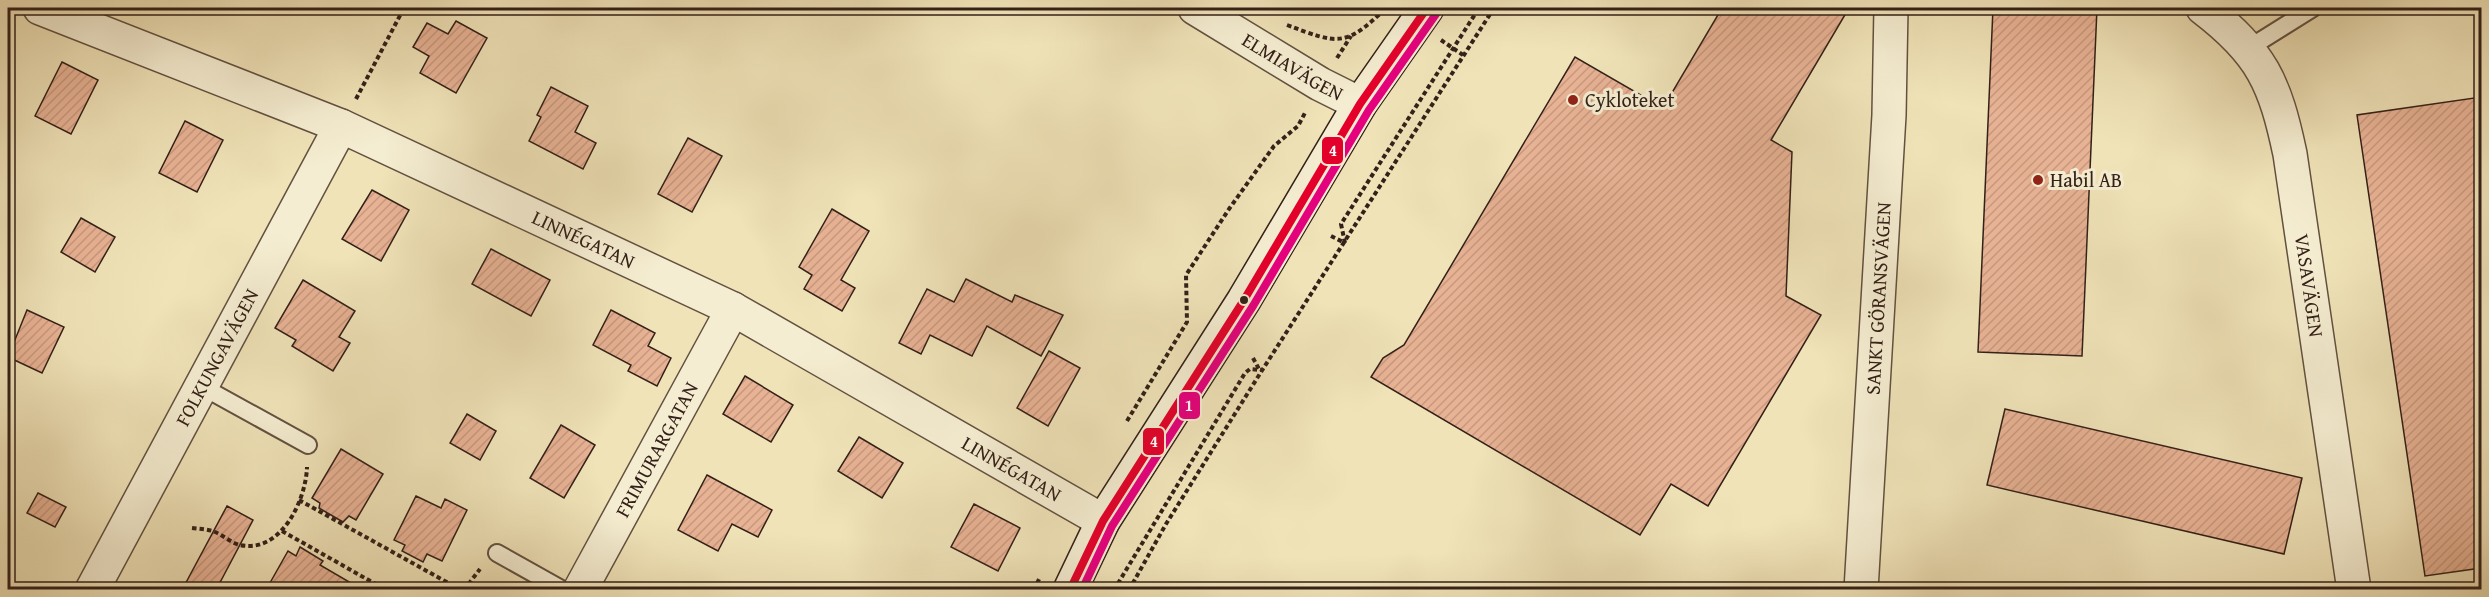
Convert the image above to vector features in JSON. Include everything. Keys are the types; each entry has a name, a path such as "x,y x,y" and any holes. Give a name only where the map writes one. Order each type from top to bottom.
{"street":[{"name":"LINNÉGATAN","path":"40,8 341,126 733,309 1103,521"},
{"name":"ELMIAVÄGEN","path":"1195,8 1320,84 1360,104"},
{"path":"1070,590 1103,521 1244,300 1360,104 1427,8"},
{"name":"SANKT GÖRANSVÄGEN","path":"1861,590 1889,116 1891,8"},
{"name":"VASAVÄGEN","path":"2203,8 2249,48 2267,75 2280,106 2290,154 2354,590"},
{"name":"FOLKUNGAVÄGEN","path":"92,590 341,126"},
{"name":"FRIMURARGATAN","path":"580,590 733,309"}],"lane":[{"path":"2249,48 2295,16 2313,8"},
{"path":"201,386 308,445"},
{"path":"497,553 563,590"}],"path":[{"path":"341,126 404,8"},
{"path":"1123,428 1187,322 1186,275 1228,208 1274,146 1298,126 1320,84 1351,36 1386,8"},
{"path":"1345,243 1341,224 1479,8"},
{"path":"1129,590 1166,524 1261,372 1494,8"},
{"path":"1282,24 1330,41 1351,36"},
{"path":"1331,236 1345,243"},
{"path":"1253,358 1261,372"},
{"path":"1114,590 1245,373 1262,368 1261,372"},
{"path":"192,528 213,531 239,545 255,546 282,531 307,481 308,445"},
{"path":"299,500 461,590"},
{"path":"282,531 386,590"},
{"path":"1034,590 1043,570"}],"building":[{"path":"1722,8 1849,8 1771,140 1792,152 1786,296 1821,315 1708,506 1671,484 1640,535 1371,377 1383,358 1404,345 1575,57 1663,108"},
{"name":"Habil AB","path":"1993,8 2097,8 2082,356 1978,352"},
{"path":"456,21 487,38 456,93 420,73 429,56 413,47 427,23 448,34"},
{"path":"62,62 98,80 71,134 35,116"},
{"path":"551,87 588,106 575,132 596,143 583,169 529,141 541,117 537,115"},
{"path":"2481,97 2481,568 2425,576 2357,115"},
{"path":"185,121 223,140 197,192 159,173"},
{"path":"688,138 722,156 692,212 658,194"},
{"path":"372,190 409,210 381,261 342,239"},
{"path":"832,209 869,231 841,280 855,288 842,311 804,289 812,275 799,267"},
{"path":"81,218 115,237 95,272 61,252"},
{"path":"491,249 550,280 531,316 472,284"},
{"path":"966,279 1012,302 1015,295 1063,315 1041,356 987,326 972,356 930,335 921,354 899,343 927,289 954,302"},
{"path":"303,280 355,311 339,337 350,343 333,371 292,346 296,340 275,328"},
{"path":"27,310 64,327 42,373 8,357"},
{"path":"611,310 655,333 648,346 671,358 657,386 628,371 631,365 593,345"},
{"path":"1049,351 1080,368 1048,426 1017,408"},
{"path":"745,376 793,405 771,442 723,414"},
{"path":"2005,409 2302,478 2284,554 1987,485"},
{"path":"467,414 496,431 480,460 450,443"},
{"path":"561,425 595,445 564,498 530,478"},
{"path":"859,437 903,463 882,498 838,471"},
{"path":"341,449 383,474 356,520 349,516 343,522 319,508 320,503 312,498"},
{"path":"707,475 772,510 758,537 732,524 718,551 678,530"},
{"path":"38,493 66,507 55,527 27,513"},
{"path":"416,496 441,508 445,499 467,510 442,561 427,554 423,562 402,551 405,545 394,540"},
{"path":"974,504 1020,528 998,571 951,547"},
{"path":"227,506 253,520 216,590 182,590"},
{"path":"300,547 323,561 320,565 363,590 266,590 288,551 296,556"}],"transit line":[{"name":"4","path":"1070,590 1103,521 1244,300 1360,104 1427,8"},
{"name":"1","path":"1082,590 1112,526 1253,306 1369,110 1436,14"}],"place":[{"name":"Cykloteket","path":"1573,100"},
{"name":"Habil AB","path":"2038,180"}]}
